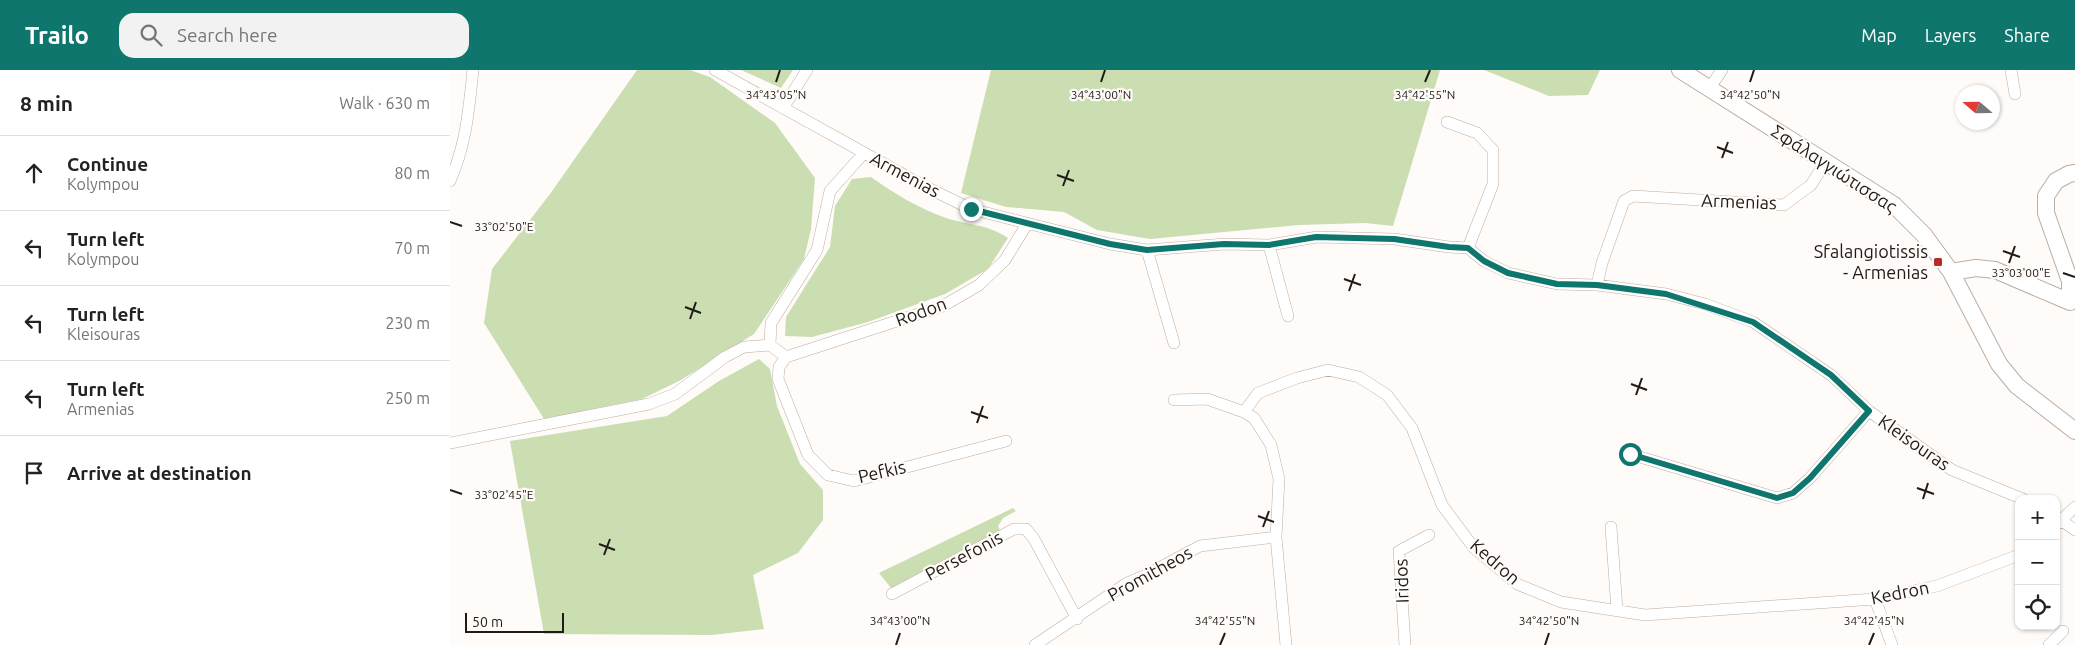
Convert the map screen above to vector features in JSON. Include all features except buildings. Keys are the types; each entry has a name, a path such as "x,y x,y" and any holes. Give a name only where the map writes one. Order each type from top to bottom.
{"street":[{"path":"450,181 460,158 468,126 473,70"},
{"name":"Armenias","path":"715,70 864,153 971,209 1110,244 1147,250 1224,244 1269,245 1316,237 1394,239 1468,248"},
{"path":"783,108 806,70"},
{"name":"Σφάλαγγιώτισσας","path":"1680,70 1894,205 1924,235 1951,272 1999,364 2017,386 2075,431"},
{"path":"1709,89 1722,70"},
{"path":"2011,70 2015,94"},
{"path":"1447,122 1477,133 1493,150 1493,184 1468,248"},
{"path":"770,345 771,323 817,250 830,191 864,153"},
{"name":"Armenias","path":"1597,285 1620,206 1624,201 1633,196 1784,205 1812,185 1826,162"},
{"path":"2073,304 2070,281 2046,213 2046,196 2056,181 2068,174 2075,173"},
{"name":"Rodon","path":"786,357 943,306 979,286 1005,260 1027,224"},
{"path":"1269,245 1288,316"},
{"name":"Kleisouras","path":"1468,248 1484,261 1508,273 1557,284 1597,285 1666,294 1753,322 1831,375 1869,411 1952,470 2015,496"},
{"path":"1147,250 1174,343"},
{"path":"1951,272 1976,268 1995,270 2073,304"},
{"path":"450,443 649,404 675,394 725,357 744,347 770,345 786,357"},
{"name":"Pefkis","path":"786,357 779,367 778,380 808,455 828,475 854,481 1006,441"},
{"name":"Kedron","path":"1244,412 1258,393 1297,378 1328,370 1359,377 1387,395 1412,428 1442,505 1474,548 1517,584 1562,602 1644,615 1875,599 1937,586 2015,557"},
{"path":"1174,400 1208,400 1244,412 1254,418 1271,445 1279,479 1276,537 1286,645"},
{"path":"1630,454 1777,498 1793,493 1810,478 1869,411"},
{"path":"2060,519 2075,507"},
{"path":"2060,522 2075,530"},
{"path":"1612,527 1617,610"},
{"name":"Persefonis","path":"892,594 1014,530 1026,529 1034,539 1077,619"},
{"name":"Iridos","path":"1405,645 1399,552 1429,535"},
{"name":"Promitheos","path":"1035,645 1077,619 1127,584 1200,546 1276,537"},
{"path":"1875,599 1892,645"},
{"path":"2050,645 2062,631"}],"green space":[{"path":"637,70 690,70 710,77 775,123 815,178 811,229 804,259 754,334 681,380 642,399 544,419 484,323 492,269 550,194"},
{"path":"741,70 793,70 781,88"},
{"path":"991,70 1440,70 1393,226 1365,223 1299,225 1150,239 1097,230 1064,212 1006,207 961,193"},
{"path":"1484,70 1600,70 1588,95 1549,96"},
{"path":"871,177 898,195 926,210 946,218 993,230 1008,238 988,269 945,294 868,322 812,337 785,336 786,317 830,247 835,206 852,179"},
{"path":"759,359 770,369 777,406 800,464 823,490 823,520 798,553 753,575 764,629 712,635 544,634 510,441 667,416 719,381"},
{"path":"1013,508 1016,511 1003,518 998,526 1000,530 891,588 879,573"}],"place":[{"name":"Sfalangiotissis - Armenias","path":"1938,262"}],"route":[{"path":"971,209 1110,244 1147,250 1224,244 1269,245 1316,237 1394,239 1468,248 1484,261 1508,273 1557,284 1597,285 1666,294 1705,304 1753,322 1790,345 1831,375 1869,411 1810,478 1793,493 1777,498 1630,454"}]}
